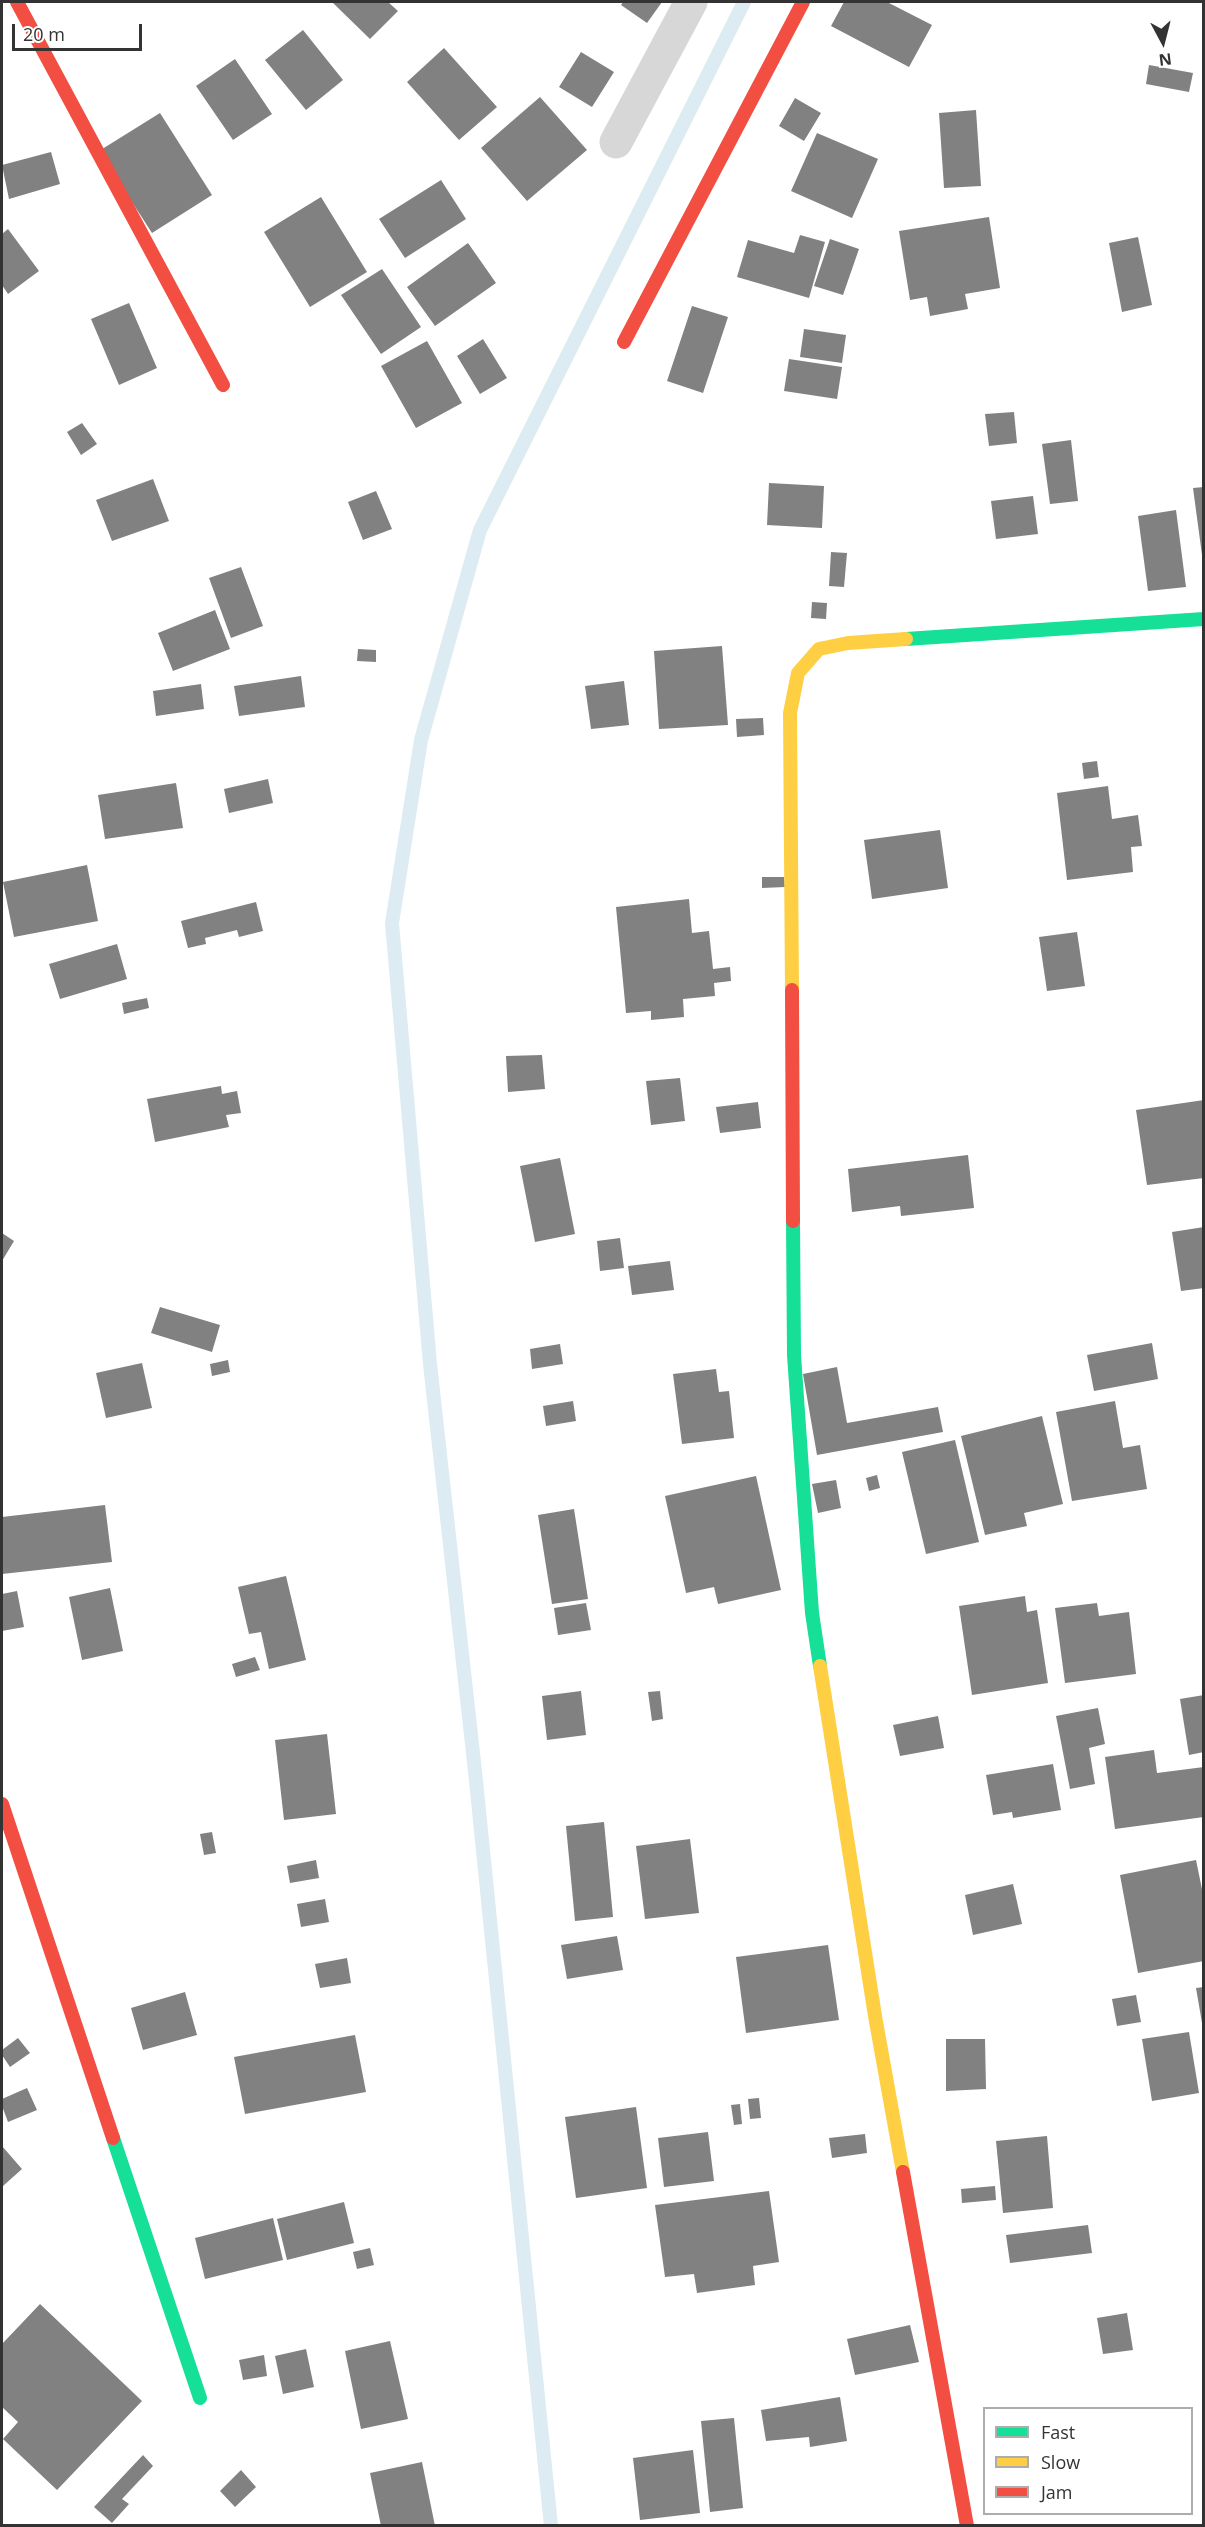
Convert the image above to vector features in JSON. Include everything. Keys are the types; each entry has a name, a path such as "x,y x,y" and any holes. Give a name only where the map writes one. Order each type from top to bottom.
{"street":[{"path":"17,2 223,385"},
{"path":"616,142 691,2"},
{"path":"624,342 803,2"},
{"path":"967,2526 875,2016 812,1613 794,1356 790,713 798,673 819,649 848,643 1203,620"},
{"path":"2,1804 200,2398"}],"building":[{"path":"332,2 388,2 398,11 370,39"},
{"path":"623,2 662,2 647,23 621,5"},
{"path":"844,2 887,2 932,25 909,67 831,26"},
{"path":"303,30 343,80 306,110 265,60"},
{"path":"444,48 497,107 459,140 407,82"},
{"path":"581,52 614,72 592,107 559,87"},
{"path":"235,59 272,114 233,140 196,86"},
{"path":"1149,65 1193,73 1189,92 1146,84"},
{"path":"540,97 587,150 527,201 481,148"},
{"path":"795,98 821,113 804,141 779,126"},
{"path":"976,110 981,186 944,188 939,113"},
{"path":"160,113 212,195 152,233 99,151"},
{"path":"817,133 878,159 852,218 791,191"},
{"path":"51,152 60,184 9,199 2,165"},
{"path":"441,180 466,219 405,258 379,219"},
{"path":"321,197 367,272 310,307 264,232"},
{"path":"989,217 1000,288 965,294 968,309 930,316 927,297 910,300 899,231"},
{"path":"8,229 39,271 8,294 2,285 2,234"},
{"path":"800,235 825,242 809,298 737,277 748,240 794,253"},
{"path":"1138,237 1152,305 1122,312 1109,243"},
{"path":"830,239 859,249 843,295 814,286"},
{"path":"468,243 496,283 435,326 407,287"},
{"path":"382,269 421,327 381,354 341,295"},
{"path":"129,303 157,368 119,385 91,319"},
{"path":"692,306 728,317 703,393 667,381"},
{"path":"804,329 846,335 842,363 800,357"},
{"path":"483,339 507,378 480,394 457,356"},
{"path":"427,341 462,403 416,428 381,366"},
{"path":"789,359 842,367 837,399 784,391"},
{"path":"1014,412 1017,443 989,446 985,414"},
{"path":"82,423 97,444 81,455 67,432"},
{"path":"1071,440 1078,501 1050,504 1042,444"},
{"path":"153,479 169,521 112,541 96,500"},
{"path":"769,483 824,486 822,528 767,525"},
{"path":"1204,487 1204,555 1202,555 1193,488"},
{"path":"376,491 392,529 363,540 348,502"},
{"path":"1033,496 1038,534 996,539 991,501"},
{"path":"1176,510 1186,587 1148,591 1138,516"},
{"path":"831,552 847,553 844,587 829,586"},
{"path":"241,567 263,626 231,638 209,578"},
{"path":"812,602 827,603 826,619 811,618"},
{"path":"215,610 230,649 173,671 158,633"},
{"path":"722,646 728,725 659,729 654,651"},
{"path":"358,649 376,650 376,662 357,661"},
{"path":"301,676 305,707 239,716 234,686"},
{"path":"624,681 629,725 591,729 585,686"},
{"path":"201,684 204,709 156,716 153,691"},
{"path":"763,718 764,735 737,737 736,719"},
{"path":"1097,761 1099,777 1084,779 1082,763"},
{"path":"268,779 273,803 229,813 224,789"},
{"path":"176,783 183,828 105,839 98,795"},
{"path":"1108,786 1112,819 1138,815 1142,846 1131,847 1133,872 1067,880 1057,793"},
{"path":"940,830 948,888 872,899 864,840"},
{"path":"87,865 98,921 14,937 3,882"},
{"path":"762,877 784,877 785,887 762,888"},
{"path":"689,899 692,933 709,931 713,969 730,967 731,981 714,983 715,996 683,999 684,1017 651,1020 651,1011 626,1013 616,907"},
{"path":"256,902 263,931 239,937 237,930 205,938 206,944 188,948 181,921"},
{"path":"1077,932 1085,986 1047,991 1039,937"},
{"path":"117,944 127,979 60,999 49,964"},
{"path":"147,998 149,1008 124,1014 122,1003"},
{"path":"542,1055 545,1089 508,1092 506,1056"},
{"path":"680,1078 685,1121 651,1125 646,1081"},
{"path":"221,1086 222,1094 237,1091 241,1113 226,1115 229,1127 155,1142 147,1099"},
{"path":"1204,1100 1204,1178 1147,1185 1136,1110"},
{"path":"758,1102 761,1128 720,1133 716,1107"},
{"path":"968,1155 974,1208 901,1216 900,1206 852,1212 848,1169"},
{"path":"560,1158 575,1234 535,1242 520,1166"},
{"path":"1204,1227 1204,1288 1181,1291 1172,1232"},
{"path":"2,1233 14,1241 2,1261"},
{"path":"620,1238 624,1268 600,1271 597,1241"},
{"path":"670,1261 674,1290 632,1295 628,1266"},
{"path":"160,1307 220,1325 212,1352 151,1333"},
{"path":"1152,1343 1158,1379 1094,1391 1087,1355"},
{"path":"560,1344 563,1364 532,1369 530,1349"},
{"path":"228,1360 230,1372 212,1376 210,1364"},
{"path":"142,1363 152,1408 106,1418 96,1373"},
{"path":"837,1367 847,1423 938,1407 943,1432 817,1455 803,1374"},
{"path":"716,1369 719,1392 729,1391 734,1438 682,1444 673,1374"},
{"path":"573,1401 576,1421 546,1426 543,1406"},
{"path":"1115,1401 1123,1448 1140,1445 1147,1489 1072,1501 1056,1412"},
{"path":"1042,1416 1063,1504 1024,1513 1027,1526 985,1535 961,1436"},
{"path":"955,1440 979,1542 926,1554 902,1452"},
{"path":"877,1475 880,1488 869,1491 866,1478"},
{"path":"756,1476 781,1590 718,1604 714,1587 686,1593 665,1496"},
{"path":"836,1480 841,1508 818,1513 812,1484"},
{"path":"105,1505 112,1562 2,1574 2,1517"},
{"path":"574,1509 588,1599 552,1604 538,1515"},
{"path":"286,1576 306,1660 269,1669 261,1632 249,1634 238,1587"},
{"path":"110,1588 123,1651 82,1660 69,1597"},
{"path":"17,1591 24,1627 2,1631 2,1594"},
{"path":"1025,1596 1027,1612 1037,1610 1048,1683 972,1695 959,1606"},
{"path":"586,1603 591,1630 558,1635 554,1608"},
{"path":"1097,1603 1099,1616 1129,1612 1136,1674 1065,1683 1055,1608"},
{"path":"255,1657 260,1670 236,1677 232,1664"},
{"path":"581,1691 586,1735 547,1740 542,1696"},
{"path":"660,1691 663,1719 652,1721 648,1692"},
{"path":"1204,1695 1204,1752 1189,1755 1180,1699"},
{"path":"1098,1708 1105,1744 1089,1748 1095,1784 1070,1789 1056,1716"},
{"path":"938,1716 944,1748 900,1756 893,1725"},
{"path":"327,1734 336,1814 284,1820 275,1740"},
{"path":"1154,1750 1157,1773 1204,1767 1204,1817 1115,1829 1105,1757"},
{"path":"1053,1764 1061,1810 1013,1818 1012,1812 993,1815 986,1775"},
{"path":"604,1822 613,1917 575,1921 566,1826"},
{"path":"212,1832 216,1853 204,1855 200,1834"},
{"path":"690,1839 699,1913 645,1919 636,1846"},
{"path":"316,1860 319,1878 290,1883 287,1866"},
{"path":"1196,1860 1204,1899 1204,1961 1138,1973 1120,1875"},
{"path":"1013,1884 1022,1924 973,1935 965,1895"},
{"path":"325,1899 329,1922 301,1927 297,1904"},
{"path":"617,1936 623,1970 567,1979 561,1945"},
{"path":"828,1945 839,2020 746,2033 736,1957"},
{"path":"347,1958 351,1983 320,1988 315,1964"},
{"path":"1204,1987 1204,2023 1202,2023 1196,1988"},
{"path":"185,1992 197,2035 143,2050 131,2008"},
{"path":"1136,1995 1141,2022 1117,2026 1112,1999"},
{"path":"1189,2032 1199,2093 1152,2101 1142,2039"},
{"path":"355,2035 366,2092 245,2114 234,2057"},
{"path":"18,2038 30,2053 10,2067 2,2055 2,2050"},
{"path":"946,2039 985,2039 986,2089 946,2091"},
{"path":"27,2088 37,2110 8,2122 2,2099"},
{"path":"759,2098 761,2118 750,2119 748,2099"},
{"path":"740,2104 742,2124 734,2125 731,2105"},
{"path":"636,2107 647,2188 576,2198 565,2117"},
{"path":"708,2132 714,2181 664,2187 658,2138"},
{"path":"865,2134 867,2153 832,2158 829,2138"},
{"path":"1047,2136 1053,2208 1003,2213 996,2141"},
{"path":"2,2146 22,2169 3,2186 2,2184"},
{"path":"995,2186 996,2200 962,2203 961,2189"},
{"path":"769,2191 779,2262 753,2266 755,2285 697,2293 694,2274 665,2277 655,2205"},
{"path":"344,2202 354,2243 287,2260 277,2219"},
{"path":"273,2218 283,2260 205,2279 195,2238"},
{"path":"1088,2225 1092,2253 1010,2263 1006,2235"},
{"path":"370,2248 374,2265 357,2269 353,2252"},
{"path":"40,2304 142,2401 57,2490 3,2439 18,2422 2,2407 2,2344"},
{"path":"1127,2313 1133,2350 1103,2354 1097,2318"},
{"path":"910,2325 919,2362 855,2375 847,2339"},
{"path":"390,2341 408,2419 361,2429 345,2351"},
{"path":"306,2349 314,2387 283,2394 275,2356"},
{"path":"264,2355 267,2376 243,2380 239,2360"},
{"path":"840,2397 847,2441 810,2447 809,2437 766,2441 761,2410"},
{"path":"734,2418 743,2508 710,2512 701,2421"},
{"path":"693,2450 700,2513 640,2520 633,2458"},
{"path":"143,2455 153,2466 122,2499 129,2504 112,2523 94,2507"},
{"path":"422,2462 435,2526 381,2526 370,2473"},
{"path":"241,2470 256,2487 235,2507 220,2491"}],"waterway":[{"path":"551,2526 475,1771 430,1364 392,923 421,740 480,530 744,2"}],"traffic: fast":[{"path":"906,639 1204,619"},
{"path":"793,1221 794,1355 812,1613 820,1666"},
{"path":"113,2138 200,2398"}],"traffic: slow":[{"path":"792,990 790,713 798,673 819,649 848,643 906,639"},
{"path":"820,1666 875,2016 903,2172"}],"traffic: jam":[{"path":"17,2 223,385"},
{"path":"624,342 803,2"},
{"path":"792,990 793,1221"},
{"path":"2,1804 113,2138"},
{"path":"903,2172 967,2526"}]}
